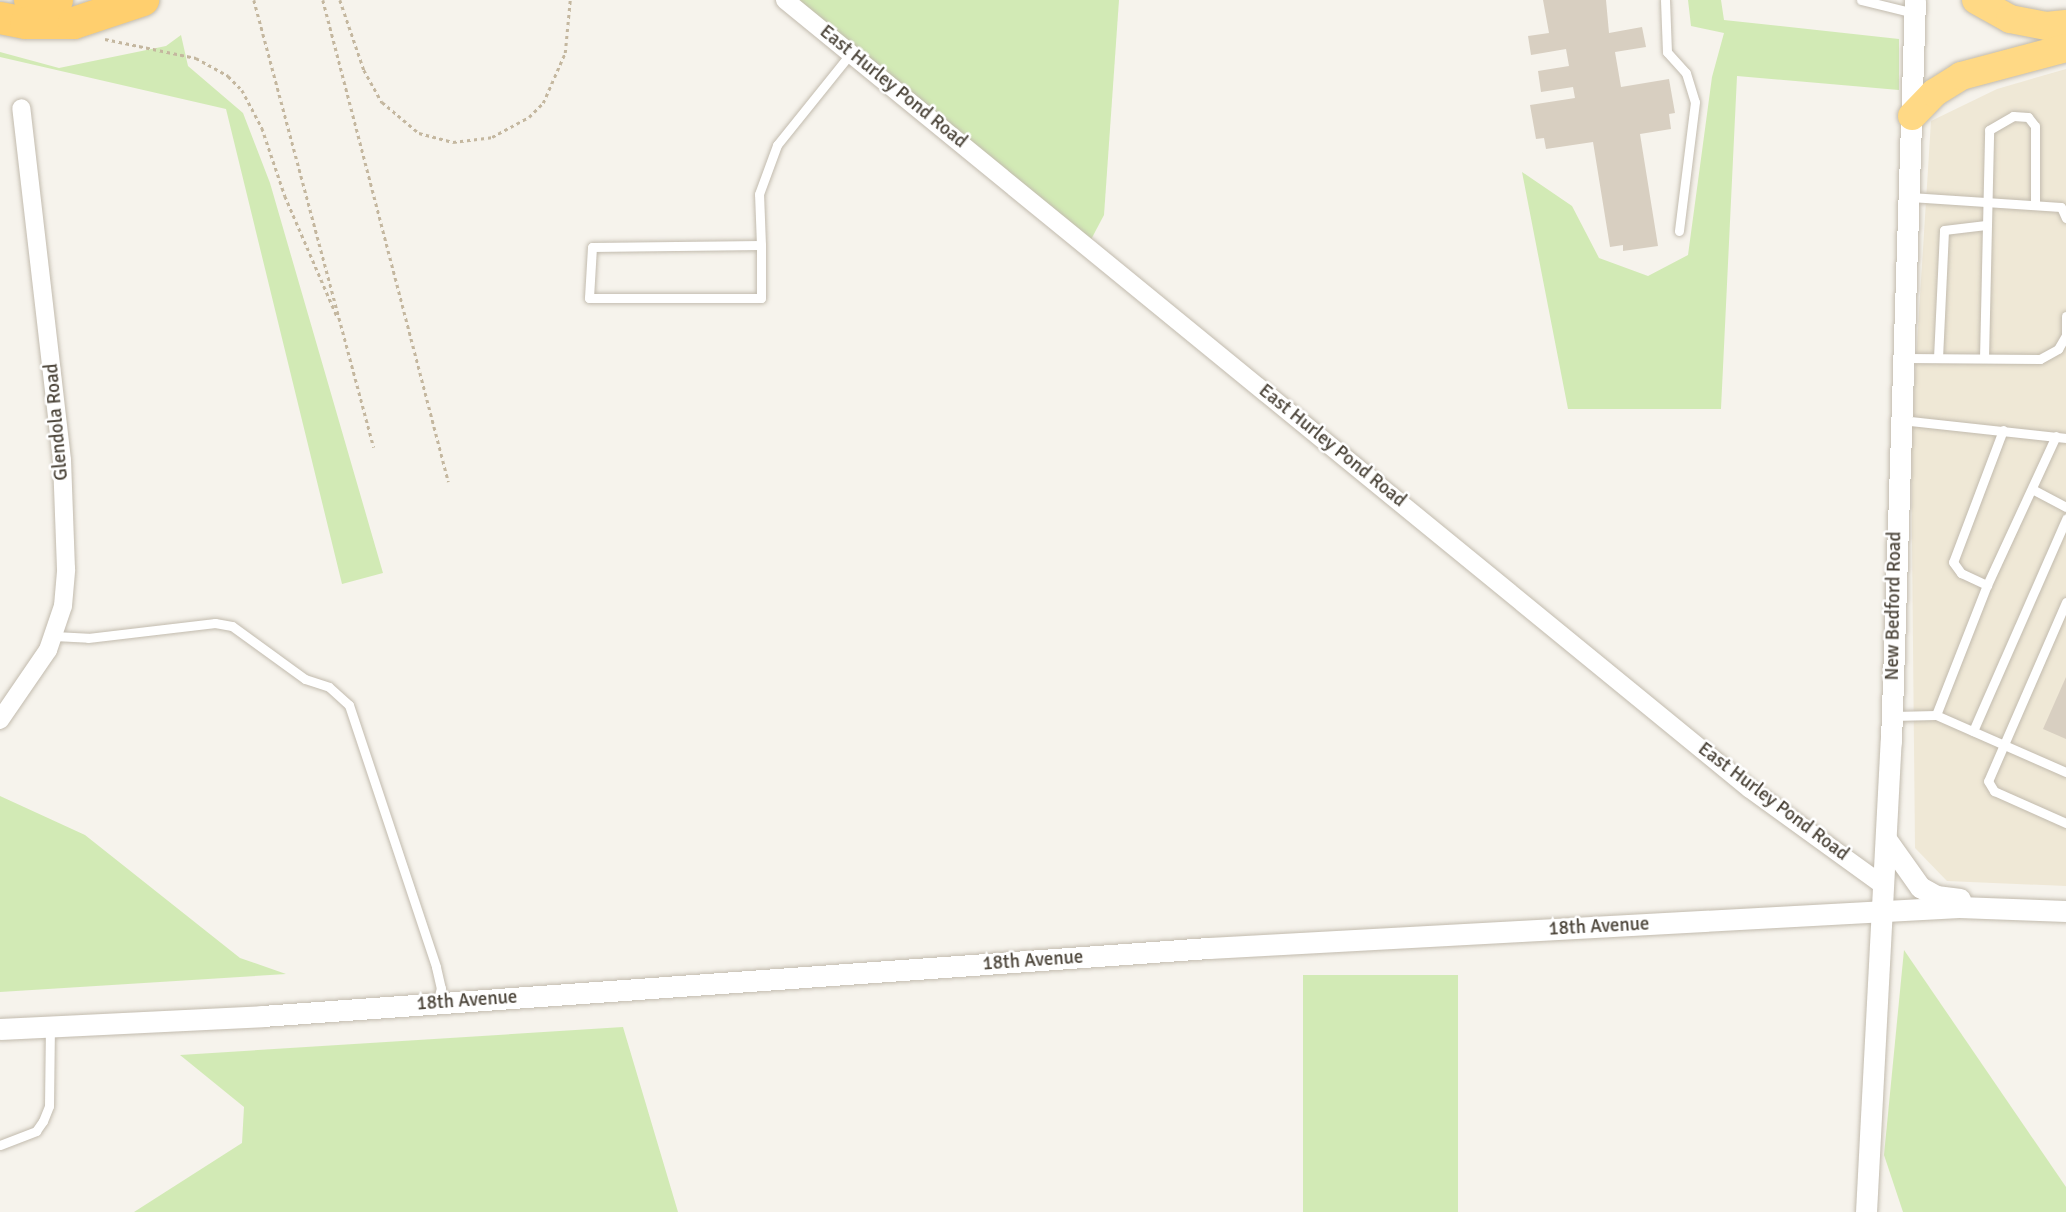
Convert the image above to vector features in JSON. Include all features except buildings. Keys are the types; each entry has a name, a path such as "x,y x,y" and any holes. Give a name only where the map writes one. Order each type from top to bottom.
{"highway":[{"path":"30,0 58,0"},
{"path":"0,18 74,23 143,0"},
{"path":"1976,0 2010,19 2046,26 2066,24"},
{"path":"1912,116 1934,93 1961,76 2066,48"}],"street":[{"name":"East Hurley Pond Road","path":"785,0 1750,789 1884,886"},
{"name":"New Bedford Road","path":"1866,1212 1892,716 1915,6"},
{"name":"Glendola Road","path":"0,720 36,673 54,636 63,606 66,569 62,460 21,108"},
{"path":"1886,839 1909,876 1936,895 2031,909"},
{"name":"18th Avenue","path":"0,1029 437,1003 1209,948 1880,911 2066,911"}],"lane":[{"path":"1665,0 1667,52 1686,73 1695,102 1679,231"},
{"path":"1861,0 1915,6"},
{"path":"761,245 592,247 589,298 761,298 761,245 759,194 777,145 851,53"},
{"path":"1984,358 1989,130 2013,116 2028,117 2035,126 2035,204"},
{"path":"1909,197 2061,207 2066,218"},
{"path":"1938,358 1944,230 1986,225"},
{"path":"1903,358 2040,359 2058,349 2066,335 2066,316"},
{"path":"1900,419 2061,437 2032,489 1987,585 1936,715"},
{"path":"1987,585 1961,573 1953,562 2003,430"},
{"path":"2032,489 2066,507"},
{"path":"1973,731 2066,519"},
{"path":"2066,602 1989,775 1990,787 2066,823"},
{"path":"54,636 88,638 215,623 232,625 305,679 329,687 349,705 436,967 441,988 437,1003"},
{"path":"1892,716 1936,715 2066,772"},
{"path":"0,1145 36,1131 43,1121 49,1106 50,1027"}],"path":[{"path":"254,0 374,447"},
{"path":"323,0 449,482"},
{"path":"340,0 364,70 382,102 419,133 453,142 492,137 530,117 543,103 565,53 570,0"},
{"path":"95,37 196,58 228,76 242,90 262,128 285,196 341,324"}],"shaded area":[{"path":"2066,69 2066,886 1947,881 1915,848 1911,440 1931,121 1997,89"}],"green space":[{"path":"780,0 1119,0 1104,215 1086,249"},
{"path":"1688,0 1721,0 1724,20 1899,39 1899,90 1737,76 1721,409 1568,409 1522,172 1572,206 1599,258 1648,276 1688,255 1712,77 1724,33 1691,26"},
{"path":"181,35 188,66 243,113 270,183 383,573 342,584 226,109 0,57 0,52 59,68 166,46"},
{"path":"0,796 85,835 240,958 286,974 0,992"},
{"path":"1904,950 2066,1187 2066,1212 1903,1212 1884,1155"},
{"path":"1303,975 1458,975 1458,1212 1303,1212"},
{"path":"623,1027 678,1212 134,1212 242,1143 244,1107 180,1055"}]}
